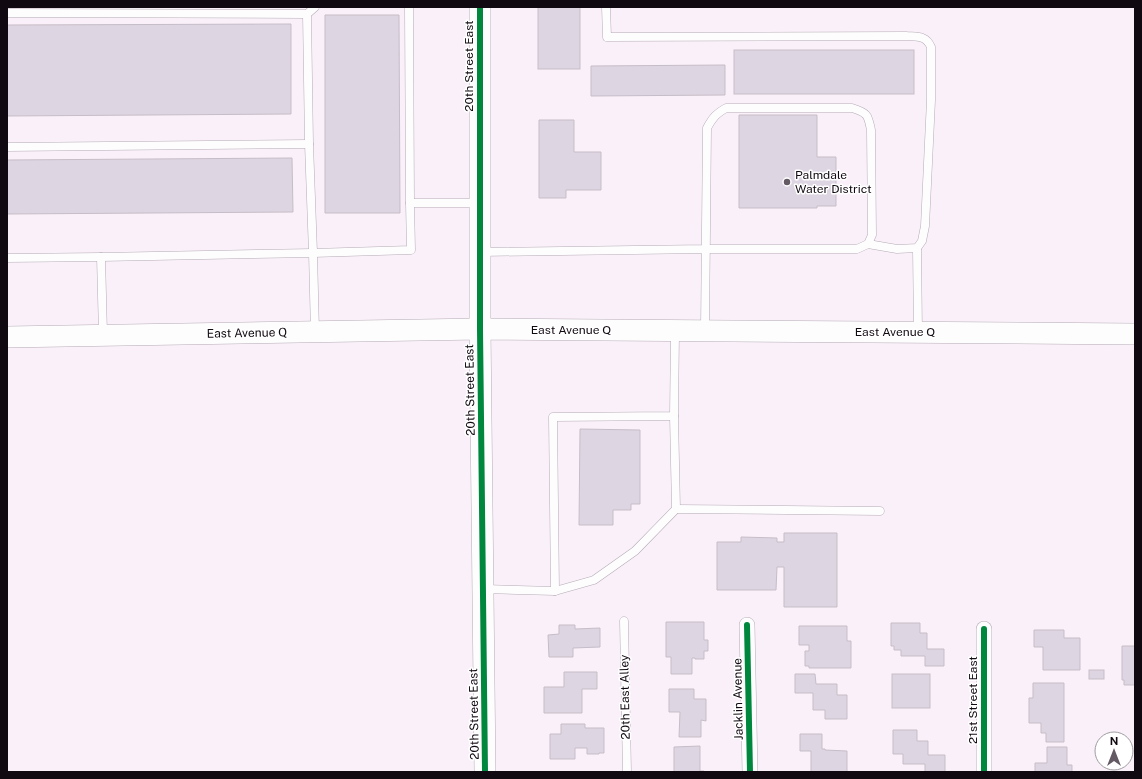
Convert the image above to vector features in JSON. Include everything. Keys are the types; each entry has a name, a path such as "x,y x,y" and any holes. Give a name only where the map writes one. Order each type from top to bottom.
{"main road":[{"name":"20th Street East","path":"480,7 480,330 485,772"},
{"name":"East Avenue Q","path":"7,337 480,330 1135,334"}],"street":[{"name":"Jacklin Avenue","path":"747,625 750,772"},
{"name":"21st Street East","path":"984,629 984,772"}],"lane":[{"path":"7,13 307,14 315,7"},
{"path":"7,258 411,250 409,7"},
{"path":"606,7 607,37 906,36 921,37 928,41 931,47 931,90 925,226 922,241 917,248 918,332"},
{"path":"307,14 309,144 314,253 315,332"},
{"path":"705,331 708,128 711,120 717,113 726,108 852,108 860,110 868,116 871,130 872,235 868,244"},
{"path":"7,147 309,144"},
{"path":"410,202 480,203"},
{"path":"480,252 706,249 857,249 868,244 897,249 917,248"},
{"path":"101,257 103,335"},
{"path":"483,590 555,591 594,580 635,551 676,509 674,416 675,331"},
{"path":"555,591 553,417 674,416"},
{"path":"676,509 880,511"},
{"name":"20th East Alley","path":"624,621 627,772"}],"building":[{"path":"538,7 580,7 580,69 538,69"},
{"path":"325,15 399,15 400,213 325,213"},
{"path":"291,24 291,114 7,116 7,25"},
{"path":"734,50 914,50 914,94 734,94"},
{"path":"725,65 725,95 591,96 591,66"},
{"name":"Palmdale Water District","path":"739,115 817,115 817,157 836,157 836,206 817,206 817,208 739,208"},
{"path":"539,120 574,120 574,152 601,152 601,190 566,190 566,198 539,198"},
{"path":"292,158 293,212 7,214 7,160"},
{"path":"580,429 640,430 640,504 631,504 631,510 613,510 613,525 579,525"},
{"path":"784,533 837,533 837,607 784,607 784,567 777,567 776,590 717,590 717,542 741,542 741,537 777,538 777,542 784,542"},
{"path":"666,622 704,622 704,640 708,640 708,651 704,651 704,659 692,658 692,674 671,674 671,657 666,657"},
{"path":"891,623 920,623 920,633 927,633 927,649 944,649 944,666 925,666 925,656 901,656 901,650 894,650 894,646 891,646"},
{"path":"559,625 575,625 575,629 600,628 600,647 573,648 573,657 549,657 548,635 559,634"},
{"path":"799,626 847,626 847,641 851,641 851,668 809,668 809,666 805,666 805,651 809,651 809,645 799,645"},
{"path":"1034,630 1064,630 1064,638 1080,638 1080,670 1043,670 1043,647 1034,647"},
{"path":"1122,646 1135,646 1135,685 1124,685 1124,680 1122,680"},
{"path":"1089,670 1104,670 1104,679 1089,679"},
{"path":"564,672 597,672 597,689 582,689 582,713 544,713 544,687 564,687"},
{"path":"795,674 815,674 816,684 837,684 837,695 847,695 847,719 825,719 825,710 813,710 813,693 795,693"},
{"path":"892,674 930,674 930,708 892,708"},
{"path":"1033,683 1064,683 1064,742 1046,742 1046,733 1041,733 1041,723 1029,723 1029,698 1033,698"},
{"path":"669,689 694,689 694,699 706,699 706,721 701,720 701,737 679,737 680,712 669,712"},
{"path":"561,724 585,724 585,728 604,728 604,753 587,754 587,748 575,748 575,759 550,759 550,734 561,734"},
{"path":"893,730 917,730 917,741 928,741 928,755 945,755 945,772 925,772 925,764 903,764 903,754 893,754"},
{"path":"800,734 822,734 822,749 847,751 847,772 811,772 811,751 800,751"},
{"path":"700,746 700,771 704,772 674,772 674,747"},
{"path":"1047,747 1067,747 1067,765 1072,765 1072,772 1035,772 1035,763 1047,763"}],"cycle path":[{"path":"480,7 480,329 485,772"},
{"path":"747,625 750,772"},
{"path":"984,629 984,772"}],"place":[{"name":"Palmdale Water District","path":"787,182"}]}
